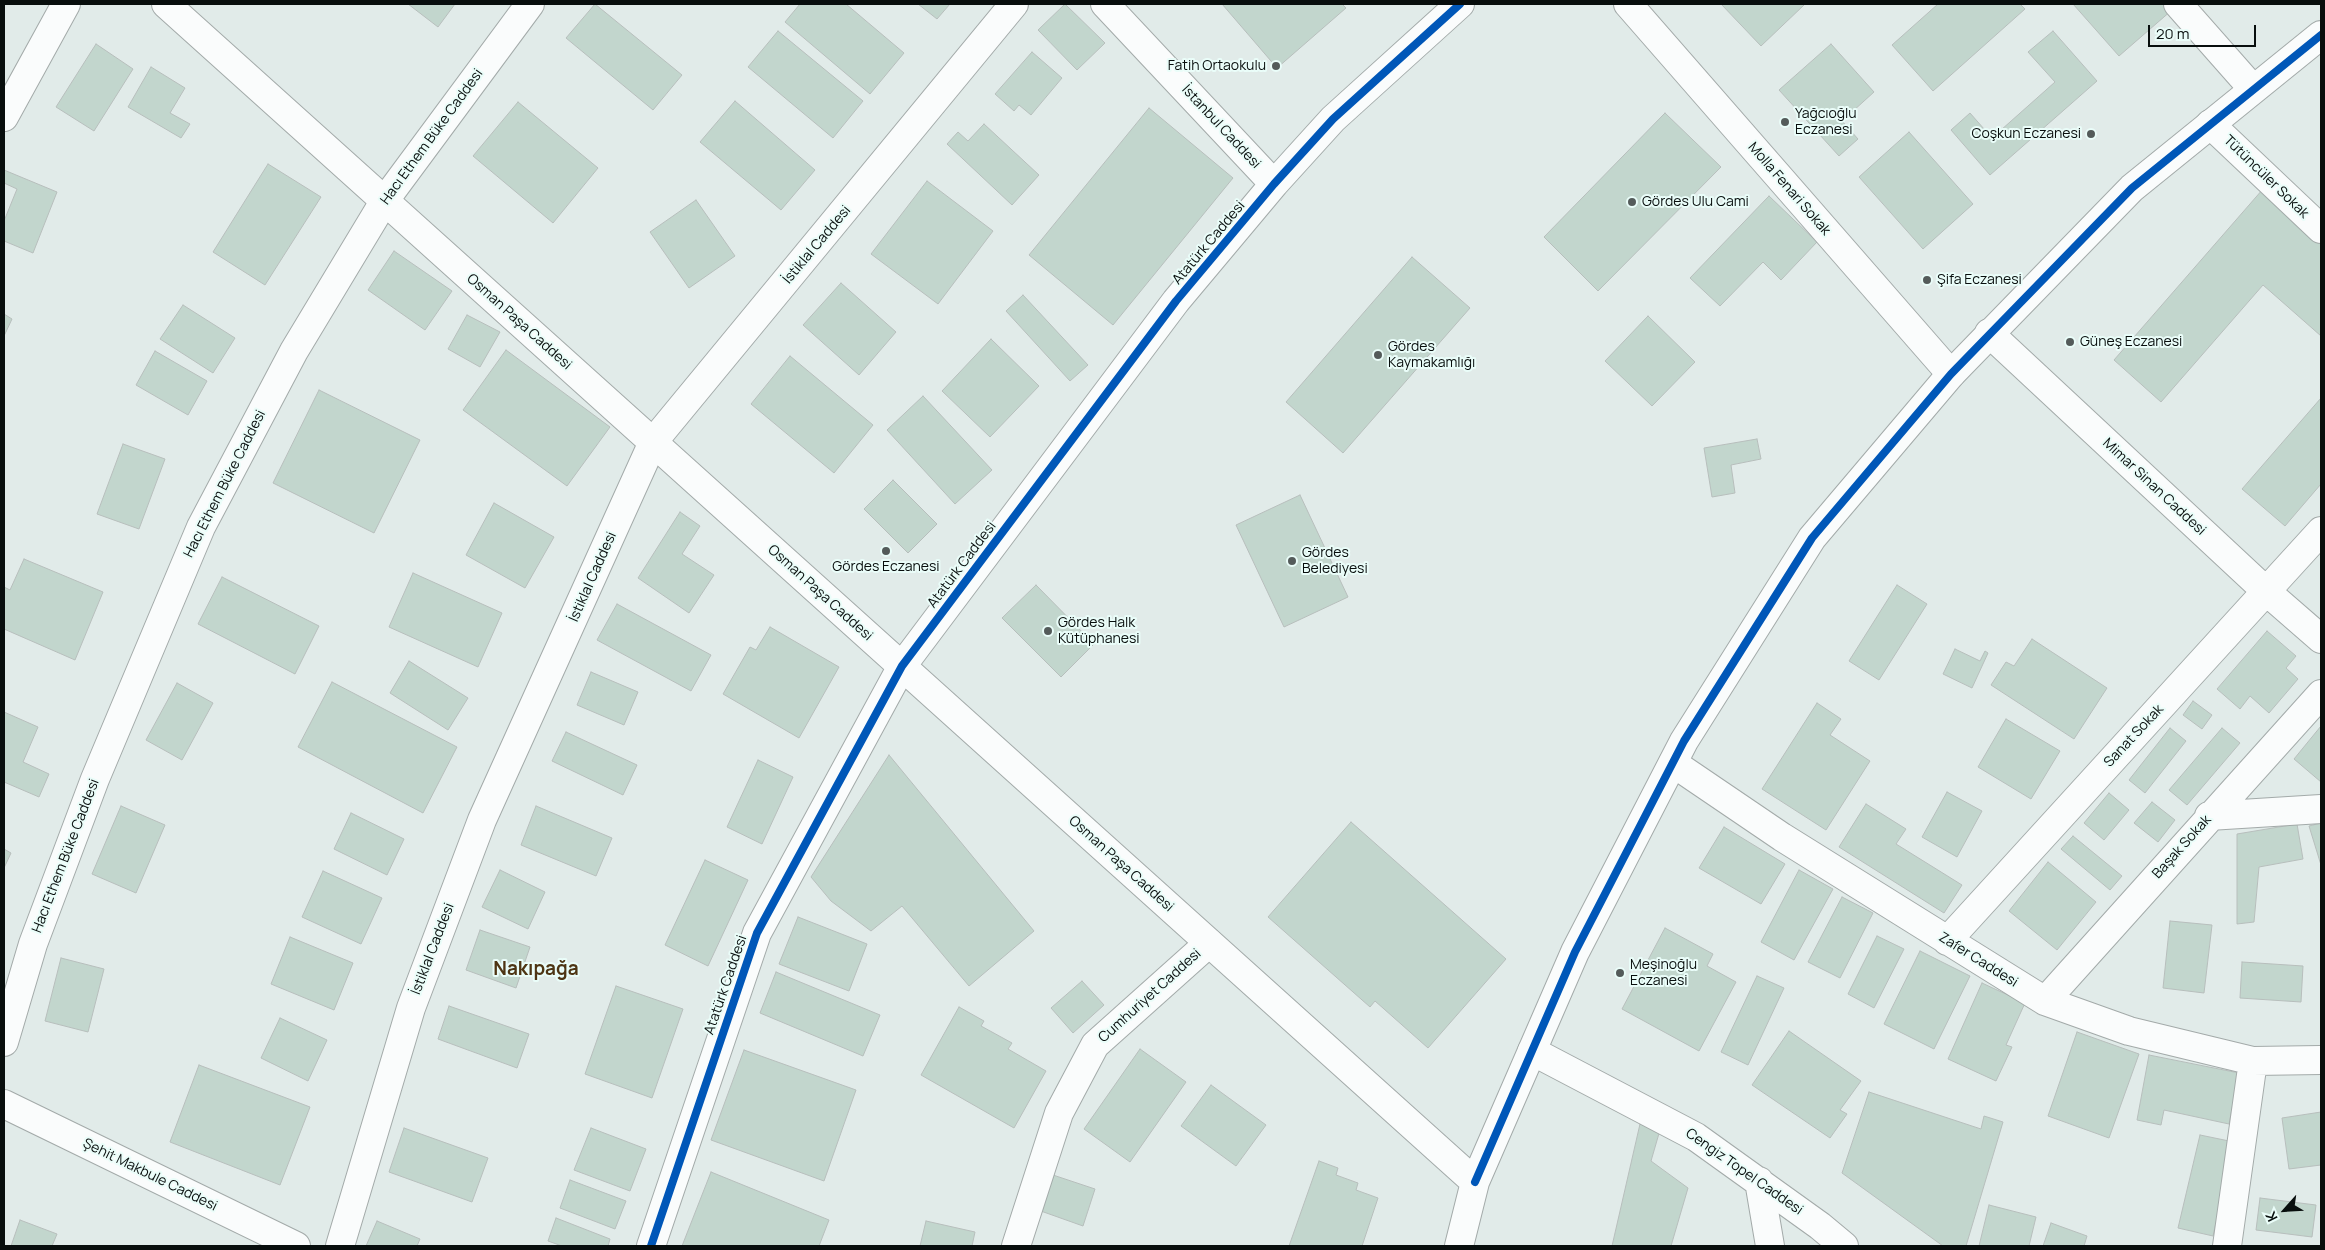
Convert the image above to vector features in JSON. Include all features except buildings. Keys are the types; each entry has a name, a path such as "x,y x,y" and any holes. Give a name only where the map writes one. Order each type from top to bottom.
{"street":[{"path":"4,117 66,4"},
{"name":"Osman Paşa Caddesi","path":"166,4 1475,1182"},
{"name":"Hacı Ethem Büke Caddesi","path":"4,1042 33,944 95,779 201,527 294,351 385,200 530,4"},
{"name":"İstiklal Caddesi","path":"340,1246 411,1008 482,820 653,442 883,166 1014,4"},
{"name":"İstanbul Caddesi","path":"1105,4 1274,184"},
{"name":"Atatürk Caddesi","path":"651,1246 757,933 902,666 1176,301 1274,184 1334,119 1460,4"},
{"name":"Molla Fenari Sokak","path":"1628,4 1951,374"},
{"path":"2178,4 2253,89"},
{"path":"1459,1246 1475,1182 1575,952 1684,741 1812,538 1951,374 2132,188 2321,35"},
{"name":"Tütüncüler Sokak","path":"2210,124 2321,229"},
{"name":"Mimar Sinan Caddesi","path":"1989,333 2267,592 2321,639"},
{"name":"Sanat Sokak","path":"1947,940 2321,532"},
{"name":"Başak Sokak","path":"2044,1001 2321,694"},
{"name":"Zafer Caddesi","path":"1672,763 1782,837 2044,1001 2129,1031 2253,1061 2321,1060"},
{"path":"2209,816 2321,809"},
{"name":"Cumhuriyet Caddesi","path":"1016,1246 1059,1113 1096,1045 1209,943"},
{"name":"Cengiz Topel Caddesi","path":"1532,1051 1696,1137 1759,1181 1844,1246"},
{"path":"2227,1246 2253,1061"},
{"name":"Şehit Makbule Caddesi","path":"4,1104 296,1246"},
{"path":"1759,1181 1770,1246"}],"cycle path":[{"path":"651,1246 757,933 902,666 1176,301 1274,184 1333,119 1460,4"},
{"path":"1475,1182 1575,952 1684,741 1812,538 1951,374 2132,188 2321,35"}],"place":[{"name":"Fatih Ortaokulu","path":"1276,66"},
{"name":"Yağcıoğlu Eczanesi","path":"1785,122"},
{"name":"Coşkun Eczanesi","path":"2091,134"},
{"name":"Gördes Ulu Cami","path":"1632,202"},
{"name":"Şifa Eczanesi","path":"1927,280"},
{"name":"Güneş Eczanesi","path":"2070,342"},
{"name":"Gördes Kaymakamlığı","path":"1378,355"},
{"name":"Gördes Eczanesi","path":"886,551"},
{"name":"Gördes Belediyesi","path":"1292,561"},
{"name":"Gördes Halk Kütüphanesi","path":"1048,631"},
{"name":"Meşinoğlu Eczanesi","path":"1620,973"}],"district":[{"name":"Nakıpağa","path":"536,970"}]}
